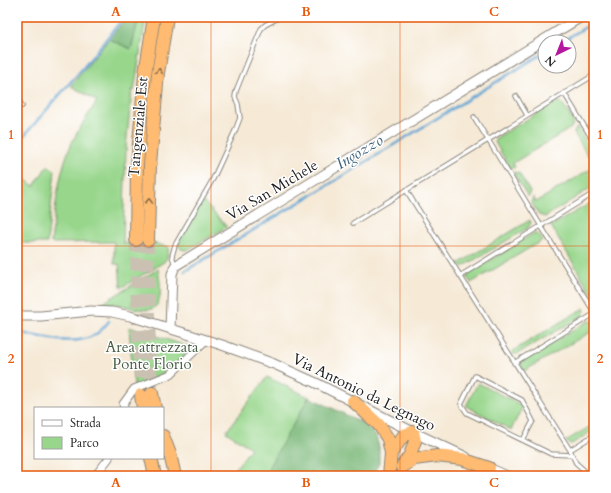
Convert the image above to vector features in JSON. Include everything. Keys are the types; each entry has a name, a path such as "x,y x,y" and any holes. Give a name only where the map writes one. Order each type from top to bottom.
{"highway":[{"name":"Tangenziale Est","path":"154,17 145,74 138,157 142,240 158,73 167,17"},
{"path":"143,407 146,394 154,407"},
{"path":"353,401 379,425 388,439 391,453 389,476"},
{"path":"391,453 404,435 413,432 415,441 410,455 402,467 393,476"},
{"path":"164,439 170,454 175,476"},
{"path":"402,467 414,459 437,456 462,459 488,468"},
{"path":"151,459 155,476"},
{"path":"163,459 167,476"}],"street":[{"name":"Via San Michele","path":"175,266 581,17"},
{"path":"170,329 172,274 175,266"},
{"name":"Via Antonio da Legnago","path":"17,316 41,316 91,311 112,312 130,316 222,345 274,364 314,382 413,432 507,476"},
{"path":"124,407 123,404 134,389 171,374 206,340"},
{"path":"95,476 108,459"}],"lane":[{"path":"175,266 172,256 175,245 213,179 240,118 238,104 235,97 236,91 261,29 265,25 280,17"},
{"path":"353,223 594,75"},
{"path":"564,93 594,142"},
{"path":"516,96 527,115"},
{"path":"17,97 22,106"},
{"path":"474,117 594,313 514,363"},
{"path":"17,139 21,143 17,156"},
{"path":"406,190 570,450 576,463 588,476"},
{"path":"460,276 594,193"},
{"path":"523,440 532,421 522,400 475,376 461,404 467,413 551,454 572,455"},
{"path":"570,450 594,435"}],"green space":[{"path":"127,17 139,17 131,49 109,39"},
{"path":"139,17 146,17 134,91 132,90 126,147 123,243 153,243 169,247 167,258 164,262 121,288 119,264 114,264 114,242 51,243 57,197 64,163 74,139 97,101 71,86 109,39 131,49"},
{"path":"556,102 562,103 574,122 571,128 513,163 515,167 510,168 496,144 496,138"},
{"path":"577,127 594,156 588,156 574,133"},
{"path":"47,166 55,170 47,243 17,243 17,174 34,186"},
{"path":"594,167 594,186 545,217 539,215 531,202 533,197 536,202"},
{"path":"513,172 519,173 530,192 528,197"},
{"path":"203,201 227,227 187,250 181,249 178,245 179,241"},
{"path":"594,201 594,298 551,226"},
{"path":"530,220 531,223 528,228 464,266 460,266 458,264"},
{"path":"534,233 538,234 543,240 471,283 467,277 470,273"},
{"path":"158,269 160,294 157,305 152,309 143,310 103,303"},
{"path":"584,308 585,311 582,316 517,354 513,354 511,352"},
{"path":"588,321 593,322 594,330 524,371 521,365 523,361"},
{"name":"Area attrezzata Ponte Florio","path":"129,327 193,348 170,371 134,387"},
{"path":"267,377 309,397 269,468 273,476 230,476 251,448 226,432"},
{"path":"478,383 523,406 511,430 466,406"},
{"path":"309,397 363,423 376,436 379,447 379,463 372,476 273,476 268,468"},
{"path":"594,424 594,430 572,444 566,441"}],"waterway":[{"path":"23,137 83,68 124,17"},
{"name":"Ingozzo","path":"574,34 594,22"},
{"name":"Ingozzo","path":"185,271 537,57"},
{"path":"17,332 57,340 78,340 88,338 96,334 102,330 109,321"}],"tunnel":[{"path":"136,240 137,317 141,395"},
{"path":"148,240 152,393"}]}
